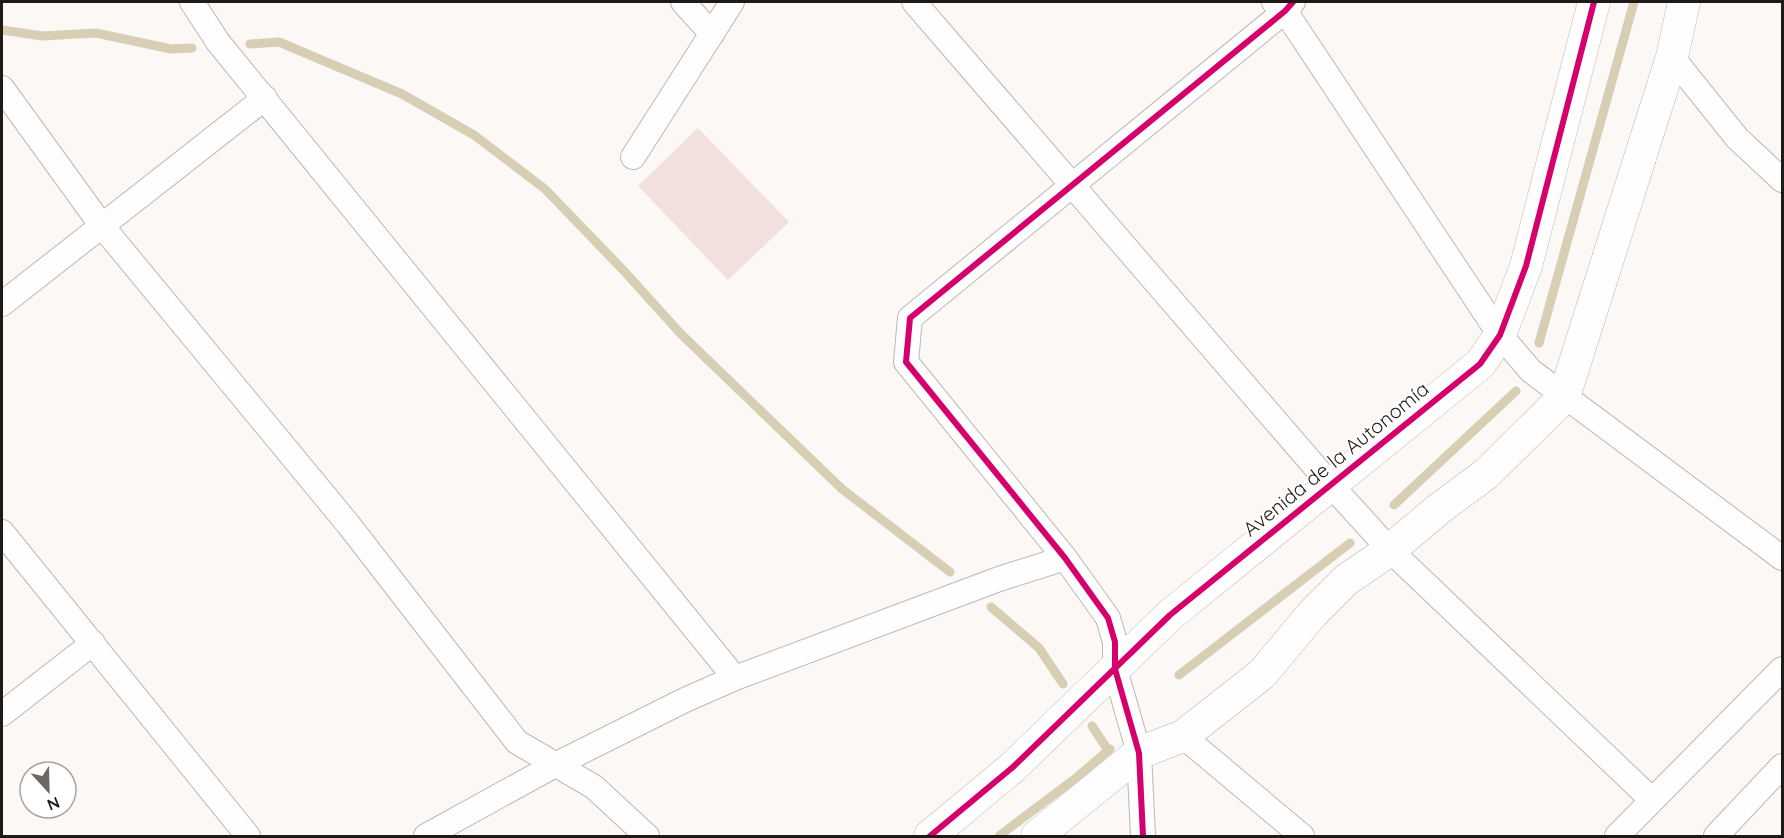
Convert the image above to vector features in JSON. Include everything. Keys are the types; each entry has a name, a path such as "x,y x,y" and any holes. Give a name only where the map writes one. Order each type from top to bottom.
{"street":[{"path":"192,2 218,42 735,678"},
{"path":"683,2 711,34"},
{"path":"633,157 732,2"},
{"path":"914,2 1070,185 1390,550 1652,800"},
{"name":"Avenida de la Autonomía","path":"930,837 1013,767 1170,615 1480,364 1500,335 1526,266 1594,2"},
{"path":"1037,837 1138,753 1183,736 1262,674 1312,613 1346,580 1390,550 1440,508 1486,474 1564,397 1672,57 1684,2"},
{"path":"1143,837 1138,753 1115,669 1115,642 1108,618 1065,558 906,362 910,318 1284,5 1500,335 1531,371 1782,558"},
{"path":"1672,57 1737,138 1782,180"},
{"path":"2,88 102,226 348,524 517,742 594,787 647,837"},
{"path":"2,304 265,98"},
{"path":"2,532 248,837"},
{"path":"426,837 555,765 735,678 999,579 1065,558"},
{"path":"2,714 93,643"},
{"path":"1617,837 1782,669"},
{"path":"1183,736 1302,837"},
{"path":"1716,837 1782,766"}],"shaded area":[{"path":"698,128 789,222 728,280 638,186"}],"waterway":[{"path":"1539,343 1634,2"},
{"path":"2,30 42,36 96,33 171,49 192,48"},
{"path":"250,44 279,42 402,94 474,135 545,189 681,334 842,489 950,572"},
{"path":"1394,505 1516,391"},
{"path":"1179,675 1350,543"},
{"path":"991,607 1039,648 1063,684"},
{"path":"1092,726 1108,750"},
{"path":"999,836 1076,778 1110,749"}],"cycle path":[{"path":"1143,836 1139,753 1115,669 1115,642 1108,618 1065,558 906,362 910,318 1285,11 1293,2"},
{"path":"930,836 1013,767 1170,615 1480,364 1500,335 1526,266 1594,2"}]}
